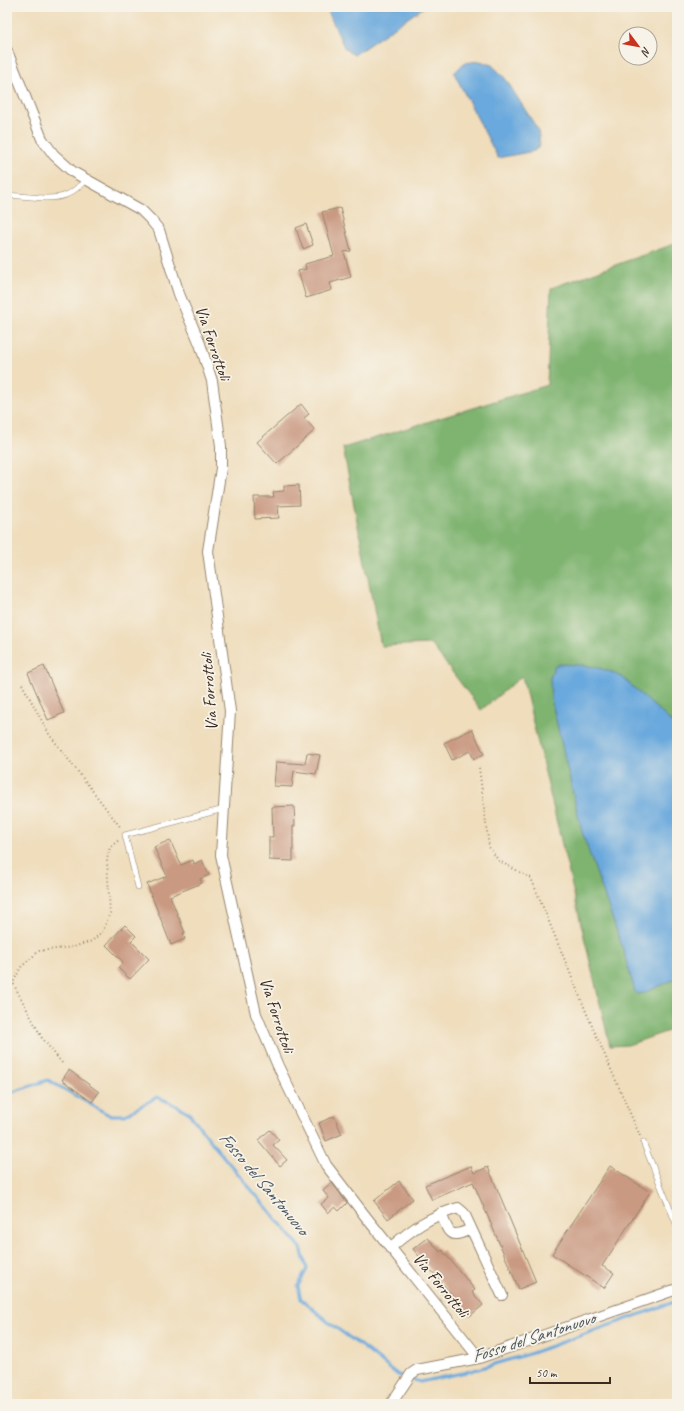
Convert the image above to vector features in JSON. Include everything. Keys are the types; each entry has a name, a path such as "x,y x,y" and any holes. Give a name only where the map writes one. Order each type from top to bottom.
{"street":[{"name":"Via Forrottoli","path":"7,51 42,139 54,155 86,180 141,210 159,230 179,294 200,344 212,381 221,446 221,468 208,551 230,711 221,855 256,1014 278,1066 326,1164 390,1248 479,1358"},
{"path":"390,1248 424,1222 441,1213 458,1208 464,1213 502,1295"},
{"path":"441,1213 446,1228 451,1233 457,1234 471,1229"},
{"path":"391,1404 411,1374 417,1370 479,1358 677,1289"}],"lane":[{"path":"7,195 53,198 66,196 76,190 86,180"},
{"path":"138,887 125,835 224,809"},
{"path":"643,1142 677,1226"}],"path":[{"path":"22,684 49,734 114,818 125,835 110,847 107,860 110,913 103,931 92,941 73,947 39,952 21,967 12,984 42,1038 62,1063"},
{"path":"479,768 489,847 499,861 531,878 587,1014 643,1142"}],"green space":[{"path":"677,243 677,1028 628,1045 610,1046 522,676 481,710 431,644 381,646 343,448 547,385 551,288"}],"water":[{"path":"326,7 424,7 354,55 345,49"},
{"path":"480,61 492,65 505,78 538,130 540,146 534,151 498,158 454,73 464,63"},
{"path":"560,664 600,668 615,673 622,677 677,727 677,978 644,993 637,994 635,992 623,949 582,832 551,698 550,678 554,667"}],"building":[{"path":"340,208 351,251 344,252 351,277 330,283 332,290 306,298 298,271 306,269 305,264 334,256 322,212"},
{"path":"306,224 313,245 303,249 296,228"},
{"path":"301,404 309,414 304,418 315,430 277,464 257,442"},
{"path":"299,485 300,505 278,506 279,518 255,519 254,497 274,497 273,492 284,491 284,486"},
{"path":"44,666 64,713 48,720 28,673"},
{"path":"472,729 484,754 474,759 470,751 452,760 444,743"},
{"path":"307,753 320,755 316,774 294,771 292,787 274,786 276,762 305,764"},
{"path":"294,806 295,826 293,826 293,861 269,860 269,837 273,837 272,807"},
{"path":"170,840 181,865 193,860 194,864 202,860 209,875 200,879 202,883 170,896 185,933 183,933 185,939 171,945 147,884 167,876 154,847"},
{"path":"125,925 136,936 131,941 149,959 130,979 118,968 123,962 106,945"},
{"path":"69,1070 99,1092 92,1102 62,1080"},
{"path":"334,1116 342,1134 326,1141 319,1123"},
{"path":"270,1130 279,1140 273,1145 287,1160 280,1166 258,1140"},
{"path":"471,1166 474,1173 488,1167 536,1282 519,1289 473,1182 432,1200 425,1185"},
{"path":"610,1166 650,1192 602,1266 614,1273 604,1288 552,1254"},
{"path":"399,1181 413,1199 388,1219 374,1201"},
{"path":"332,1183 347,1203 339,1211 335,1207 328,1213 321,1204 329,1198 323,1191"},
{"path":"428,1238 440,1252 442,1250 475,1290 472,1292 483,1305 470,1316 413,1249"}],"waterway":[{"name":"Fosso del Santonuovo","path":"7,1094 48,1080 109,1115 125,1115 157,1097 188,1112 217,1149 301,1248 307,1269 298,1286 301,1299 328,1322 398,1375 420,1382 471,1371 532,1353 677,1301"}]}
